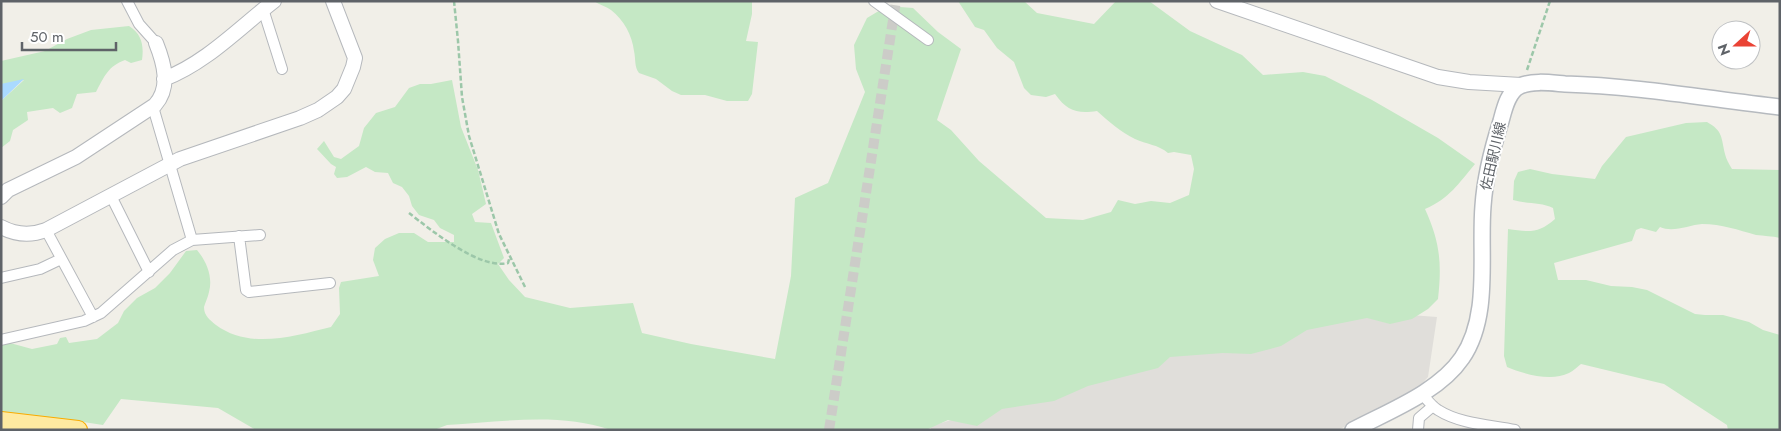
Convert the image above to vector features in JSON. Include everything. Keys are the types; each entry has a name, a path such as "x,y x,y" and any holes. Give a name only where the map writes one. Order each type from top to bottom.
{"highway":[{"path":"1,420 78,430"}],"main road":[{"path":"1521,85 1543,83 1586,84 1780,107"},
{"name":"佐田駅川線","path":"1353,430 1421,393 1450,373 1468,349 1476,327 1480,303 1482,210 1485,184 1507,102 1512,93 1521,85"}],"street":[{"path":"1,197 8,190 85,152 153,107 162,94 164,69 156,43 139,24 127,1"},
{"path":"1,228 23,234 46,230 169,164 300,118 318,110 337,98 344,89 355,58 333,1"},
{"path":"874,1 928,40"},
{"path":"1217,1 1438,77 1469,82 1521,85"},
{"path":"164,79 196,63 269,5 282,69"},
{"path":"153,107 192,240"},
{"path":"111,196 149,272"},
{"path":"46,230 93,317"},
{"path":"1,340 93,317 111,306 173,250 192,240 260,235"},
{"path":"239,236 246,290 249,292 330,283"},
{"path":"1,278 40,269 61,259"},
{"path":"1421,393 1433,406 1449,416 1515,430"},
{"path":"1418,430 1419,418 1433,406"}],"path":[{"path":"454,1 462,96 469,136 482,174 492,218 526,289"},
{"path":"1521,85 1550,1"},
{"path":"409,213 463,252 484,261 500,265 508,263 510,256"}],"shaded area":[{"path":"1344,310 1437,317 1428,377 1418,388 1338,430 931,430 931,426 1083,381 1223,336"}],"green space":[{"path":"594,1 752,1 752,14 746,41 758,42 752,94 748,101 727,101 705,95 681,95 656,79 639,73 627,28 616,14"},
{"path":"958,1 1024,1 1037,13 1094,24 1116,1 1149,1 1190,31 1242,55 1263,75 1303,72 1325,76 1372,100 1438,138 1475,164 1447,195 1425,209 1434,232 1439,253 1438,299 1428,309 1412,319 1390,324 1367,318 1307,330 1281,346 1251,354 1223,353 1170,357 1158,368 1088,386 1054,401 1002,409 977,426 948,420 926,430 611,430 571,421 530,420 447,425 434,430 256,430 218,408 121,399 103,425 57,418 1,416 1,346 10,343 32,349 57,344 60,338 66,337 69,343 97,339 118,323 124,311 137,298 155,288 170,273 186,251 197,250 208,270 210,286 204,307 206,315 216,325 229,333 243,337 272,339 331,327 340,314 339,288 341,282 379,276 373,260 375,248 385,239 399,233 414,233 428,242 454,242 454,235 440,228 434,220 419,215 412,206 409,196 402,187 393,183 388,173 375,172 366,167 347,177 337,178 334,174 336,167 317,149 324,141 334,157 341,159 359,146 364,128 376,113 395,107 409,88 420,84 452,80 461,127 478,170 486,204 472,214 475,222 491,223 504,258 498,264 509,280 525,297 570,308 633,303 642,333 775,359 791,276 795,198 828,183 865,92 856,69 854,45 867,18 887,6 913,8 938,32 961,49 937,120 951,130 979,161 1046,218 1083,220 1111,212 1118,200 1135,204 1151,201 1170,203 1189,195 1194,169 1191,155 1174,152 1168,153 1157,146 1135,139 1097,111 1084,112 1068,108 1055,94 1046,97 1031,95 1024,88 1014,62 997,48 984,30 975,27"},
{"path":"129,26 137,33 141,41 143,50 142,60 131,63 125,60 114,65 96,92 77,94 72,108 60,113 53,108 27,112 28,120 13,130 10,141 1,148 1,101 24,80 1,85 1,61 45,51 67,39 91,30"},
{"path":"1707,122 1719,132 1726,158 1732,169 1780,170 1780,238 1756,235 1709,224 1676,229 1660,227 1656,232 1641,228 1636,230 1632,241 1554,263 1558,280 1586,280 1611,286 1647,290 1695,314 1723,315 1749,322 1763,330 1780,335 1780,430 1728,430 1727,425 1664,384 1581,364 1562,376 1538,376 1507,367 1504,356 1508,229 1522,231 1538,230 1555,219 1553,208 1513,200 1514,181 1518,172 1530,169 1552,174 1595,179 1602,166 1626,137 1686,123"}],"water":[{"path":"24,79 3,99 1,101 1,84"}],"tunnel":[{"path":"829,430 896,1"}]}
